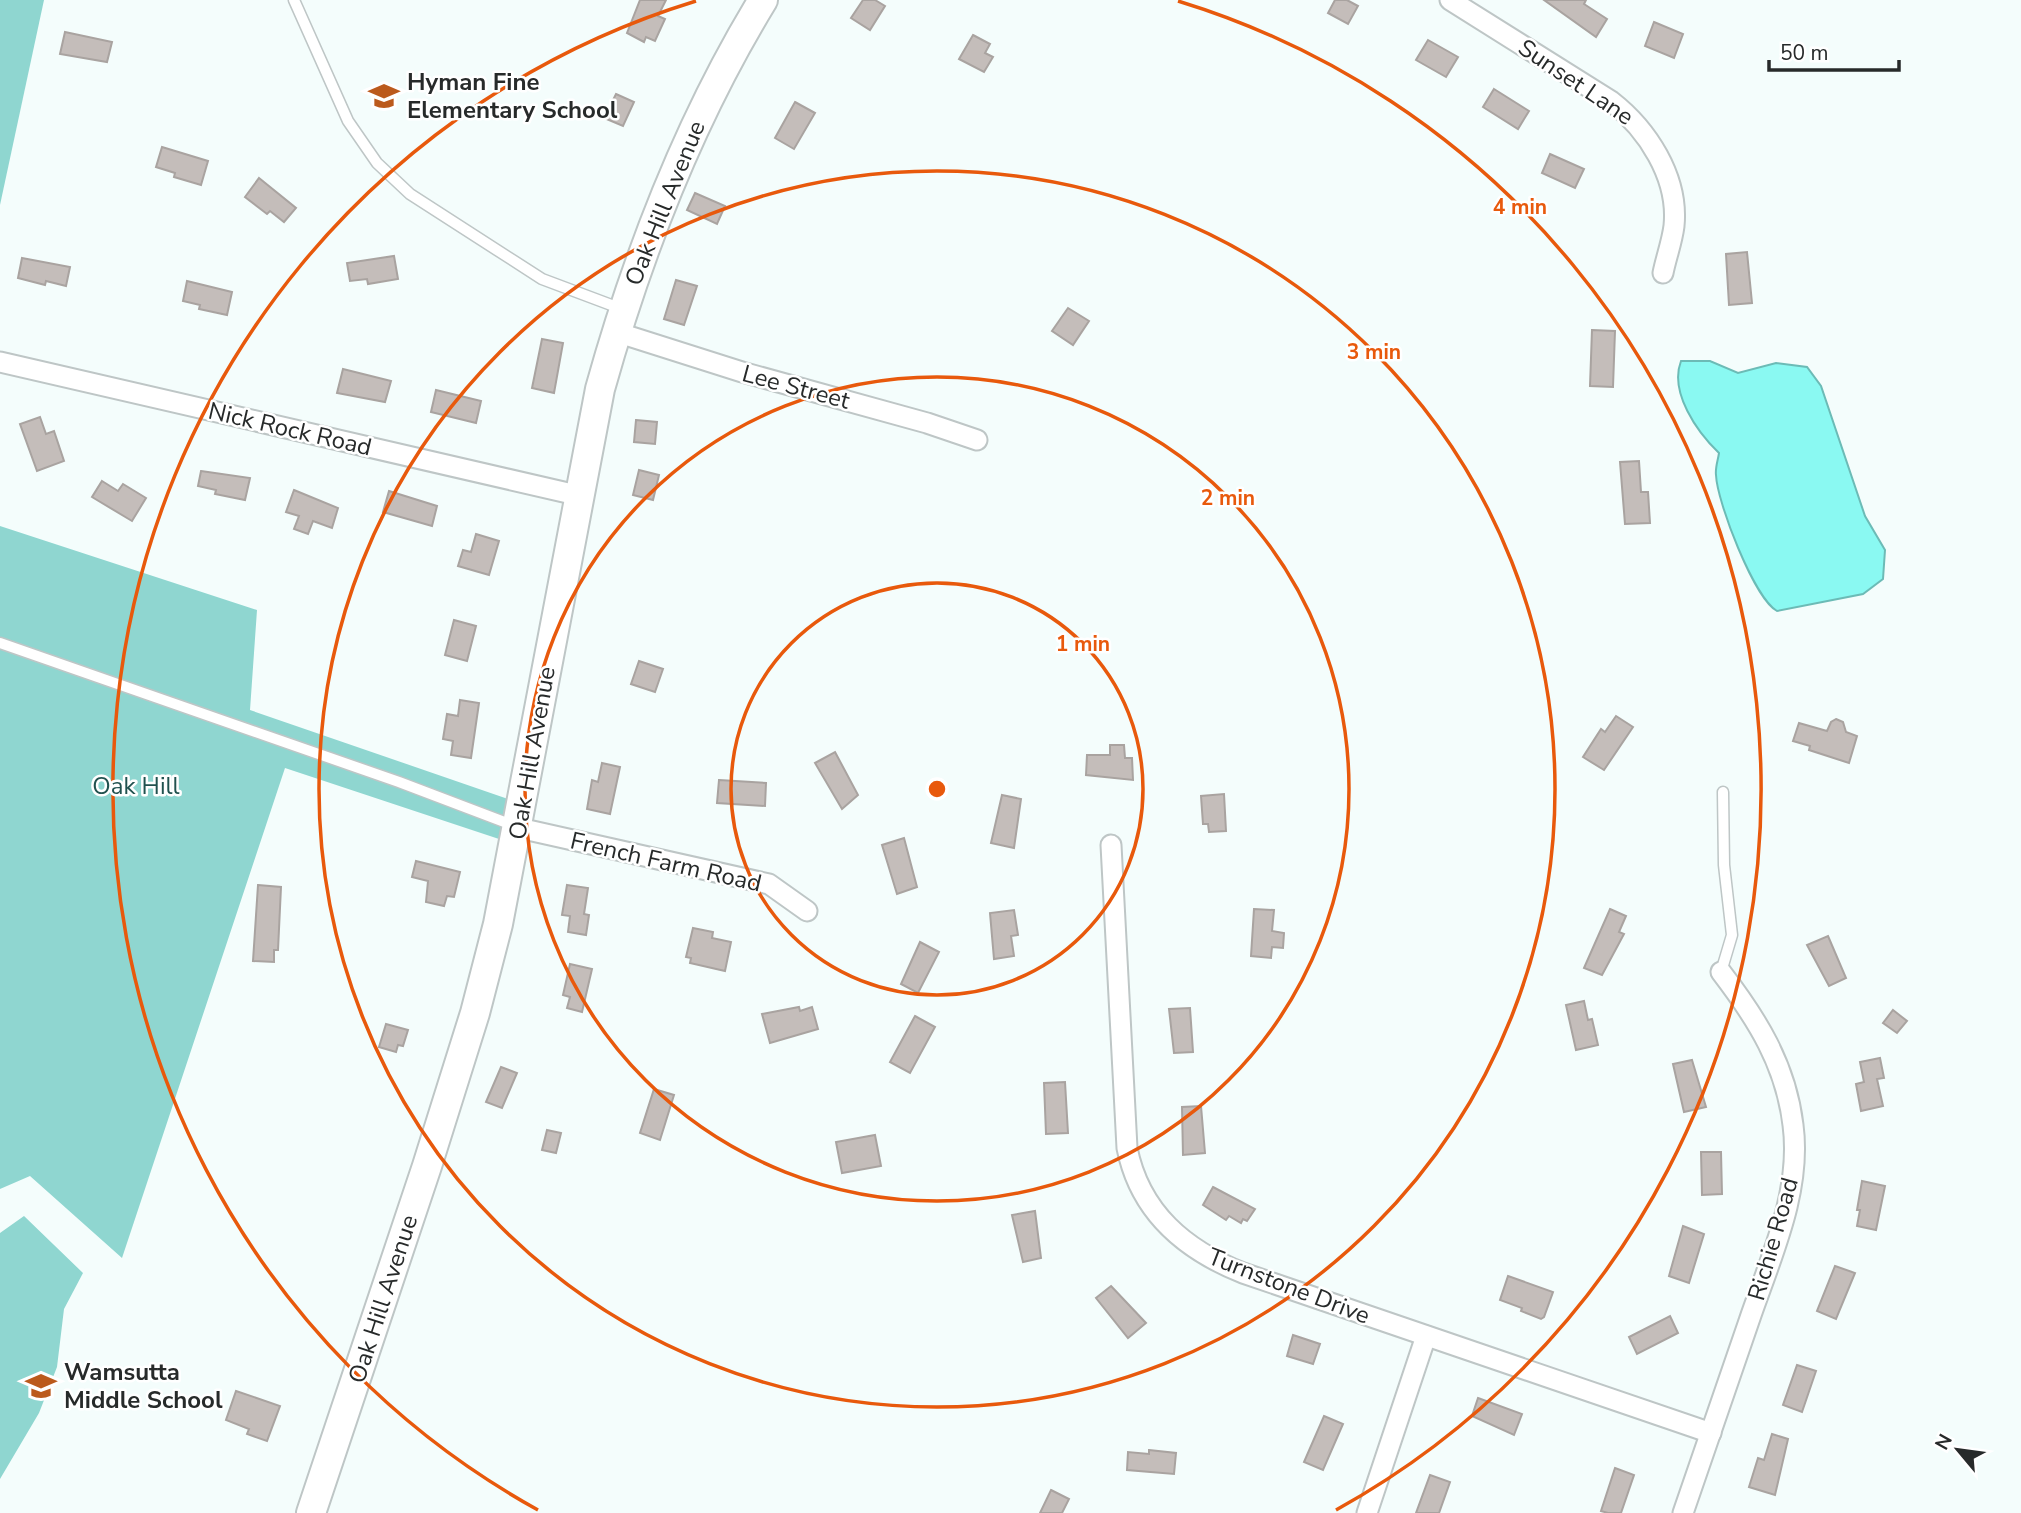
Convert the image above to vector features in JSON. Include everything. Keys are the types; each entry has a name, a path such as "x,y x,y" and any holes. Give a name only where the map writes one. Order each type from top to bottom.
{"main road":[{"name":"Oak Hill Avenue","path":"311,1513 368,1348 475,1013 519,828 600,389 620,321 651,229 688,143 737,42 763,0"}],"street":[{"name":"Sunset Lane","path":"1450,0 1611,101 1633,118 1650,138 1673,198 1674,225 1663,273"},
{"name":"Lee Street","path":"620,321 742,372 927,423 977,440"},
{"name":"Nick Rock Road","path":"0,362 581,496"},
{"name":"French Farm Road","path":"519,828 769,884 807,911"},
{"name":"Turnstone Drive","path":"1111,845 1127,1148 1135,1178 1151,1207 1179,1239 1220,1264 1710,1433"},
{"name":"Richie Road","path":"1683,1513 1781,1228 1795,1158 1793,1125 1779,1066 1749,1009 1721,972"},
{"path":"1367,1513 1426,1336"}],"lane":[{"path":"294,0 348,121 377,163 410,194 542,279 620,321"},
{"path":"0,643 399,782 519,828"},
{"path":"1721,972 1732,935 1724,865 1723,792"}],"green space":[{"path":"0,0 44,0 0,205"},
{"name":"Oak Hill","path":"0,526 257,610 250,710 508,799 499,839 285,768 122,1258 30,1176 0,1189"},
{"path":"24,1216 83,1273 64,1309 57,1367 39,1413 0,1479 0,1233"}],"shaded area":[{"path":"1681,361 1710,361 1738,373 1776,363 1807,367 1821,386 1865,516 1885,550 1883,579 1863,594 1777,611 1768,603 1738,548 1723,506 1716,472 1719,453 1694,423 1682,398 1678,373"}],"building":[{"path":"640,0 666,0 658,16 665,19 655,41 646,37 644,42 627,33"},
{"path":"863,0 875,0 885,6 870,30 851,18"},
{"path":"1335,0 1347,0 1358,6 1348,24 1328,13"},
{"path":"1544,0 1586,0 1584,4 1607,19 1596,37"},
{"path":"1654,22 1683,34 1674,58 1645,46"},
{"path":"65,32 112,42 107,62 60,54"},
{"path":"973,35 990,44 985,53 993,57 984,72 959,59"},
{"path":"1428,40 1458,57 1446,77 1416,60"},
{"path":"1494,89 1529,111 1518,129 1483,107"},
{"path":"616,94 634,102 623,126 604,118"},
{"path":"795,102 815,113 794,149 775,138"},
{"path":"162,147 208,161 201,185 174,177 175,173 156,167"},
{"path":"1550,154 1584,169 1575,188 1542,173"},
{"path":"259,178 296,208 284,222 270,211 267,214 245,197"},
{"path":"695,193 725,206 717,224 687,210"},
{"path":"1747,252 1752,303 1729,305 1726,254"},
{"path":"394,256 398,279 368,284 367,279 350,281 347,263"},
{"path":"22,258 70,267 66,286 46,281 45,285 18,278"},
{"path":"676,280 697,286 684,325 664,319"},
{"path":"187,281 232,292 227,315 199,309 200,305 183,301"},
{"path":"1068,308 1089,321 1073,345 1052,331"},
{"path":"1592,330 1615,331 1613,387 1590,386"},
{"path":"542,339 563,343 554,393 532,388"},
{"path":"343,369 391,381 385,402 337,393"},
{"path":"436,390 481,401 476,423 431,412"},
{"path":"40,417 46,434 54,431 64,461 37,471 20,424"},
{"path":"636,420 657,422 655,444 634,442"},
{"path":"1639,461 1641,492 1648,492 1650,523 1625,524 1620,462"},
{"path":"639,470 659,475 653,500 633,495"},
{"path":"201,471 250,478 245,500 215,494 216,490 198,486"},
{"path":"102,481 118,491 123,484 146,498 132,521 92,497"},
{"path":"294,490 338,508 332,528 313,521 308,534 294,529 299,516 286,512"},
{"path":"389,491 437,506 432,526 383,512"},
{"path":"476,534 499,541 489,575 458,566 463,550 471,552"},
{"path":"454,620 476,626 467,661 445,655"},
{"path":"639,661 663,669 655,692 631,684"},
{"path":"460,700 479,703 471,758 451,755 453,741 443,739 447,714 458,716"},
{"path":"1616,716 1633,727 1604,770 1583,757 1601,729 1605,732"},
{"path":"1836,719 1843,722 1846,732 1857,736 1849,763 1809,750 1810,746 1793,741 1799,723 1827,731 1831,722"},
{"path":"1110,745 1124,745 1125,758 1132,758 1133,780 1086,775 1087,755 1110,755"},
{"path":"835,752 858,795 842,809 815,763"},
{"path":"602,763 620,767 610,814 587,809 592,780 598,782"},
{"path":"719,780 766,783 765,806 717,803"},
{"path":"1224,794 1226,831 1209,832 1208,824 1203,824 1201,796"},
{"path":"1002,795 1021,799 1014,848 991,843"},
{"path":"904,838 917,887 897,894 882,845"},
{"path":"416,861 460,872 454,897 447,896 444,906 426,902 428,881 412,877"},
{"path":"258,885 281,887 278,950 274,950 274,962 253,961"},
{"path":"567,885 588,888 584,914 589,915 586,935 568,932 570,916 562,915"},
{"path":"1254,909 1274,910 1272,931 1284,933 1283,948 1272,947 1271,958 1251,956"},
{"path":"1610,909 1626,916 1619,932 1624,934 1602,975 1584,968"},
{"path":"1014,910 1018,935 1011,936 1014,956 994,959 990,913"},
{"path":"693,928 713,932 712,938 731,942 725,971 690,963 691,958 686,957"},
{"path":"1828,936 1846,978 1829,986 1807,945"},
{"path":"920,942 939,952 918,993 901,984"},
{"path":"570,964 592,969 582,1012 567,1008 570,997 563,995"},
{"path":"1584,1001 1588,1020 1592,1019 1598,1045 1576,1050 1566,1005"},
{"path":"799,1007 800,1011 812,1007 818,1029 770,1043 762,1014"},
{"path":"1190,1008 1193,1052 1174,1053 1169,1009"},
{"path":"1893,1010 1907,1021 1897,1033 1883,1023"},
{"path":"915,1016 935,1027 910,1073 890,1062"},
{"path":"386,1024 408,1030 403,1046 398,1045 396,1052 379,1047"},
{"path":"1880,1058 1884,1078 1877,1079 1883,1106 1861,1111 1856,1084 1864,1082 1860,1062"},
{"path":"1692,1060 1706,1107 1684,1112 1673,1064"},
{"path":"501,1067 517,1073 502,1108 486,1102"},
{"path":"1065,1082 1068,1133 1046,1134 1044,1083"},
{"path":"654,1089 674,1095 660,1140 640,1133"},
{"path":"1201,1106 1205,1153 1183,1155 1182,1107"},
{"path":"547,1130 561,1133 556,1153 542,1150"},
{"path":"875,1135 881,1166 842,1173 836,1142"},
{"path":"1701,1152 1721,1152 1722,1194 1702,1195"},
{"path":"1862,1181 1885,1186 1876,1230 1857,1226"},
{"path":"1213,1187 1255,1209 1247,1221 1243,1219 1241,1223 1229,1216 1226,1220 1203,1205"},
{"path":"1035,1211 1041,1258 1023,1262 1012,1215"},
{"path":"1683,1226 1704,1234 1689,1283 1669,1276"},
{"path":"1835,1266 1855,1273 1836,1319 1817,1311"},
{"path":"1508,1276 1553,1292 1544,1317 1541,1319 1500,1300"},
{"path":"1111,1286 1146,1323 1128,1338 1096,1298"},
{"path":"1670,1316 1678,1333 1637,1354 1629,1337"},
{"path":"1293,1335 1320,1344 1313,1364 1287,1356"},
{"path":"1797,1365 1816,1371 1802,1412 1783,1405"},
{"path":"236,1391 280,1406 267,1441 247,1434 249,1429 226,1420"},
{"path":"1478,1398 1522,1414 1514,1435 1472,1416"},
{"path":"1324,1416 1343,1424 1323,1470 1304,1462"},
{"path":"1772,1434 1788,1439 1775,1495 1749,1487 1758,1458 1764,1460"},
{"path":"1149,1450 1176,1453 1174,1474 1127,1470 1128,1452 1149,1454"},
{"path":"1615,1468 1634,1475 1621,1513 1608,1513 1601,1511"},
{"path":"1430,1475 1450,1482 1439,1513 1416,1513"},
{"path":"1051,1490 1069,1499 1062,1513 1040,1513"}],"place":[{"name":"Hyman Fine Elementary School","path":"384,96"},
{"name":"Wamsutta Middle School","path":"41,1386"}]}
